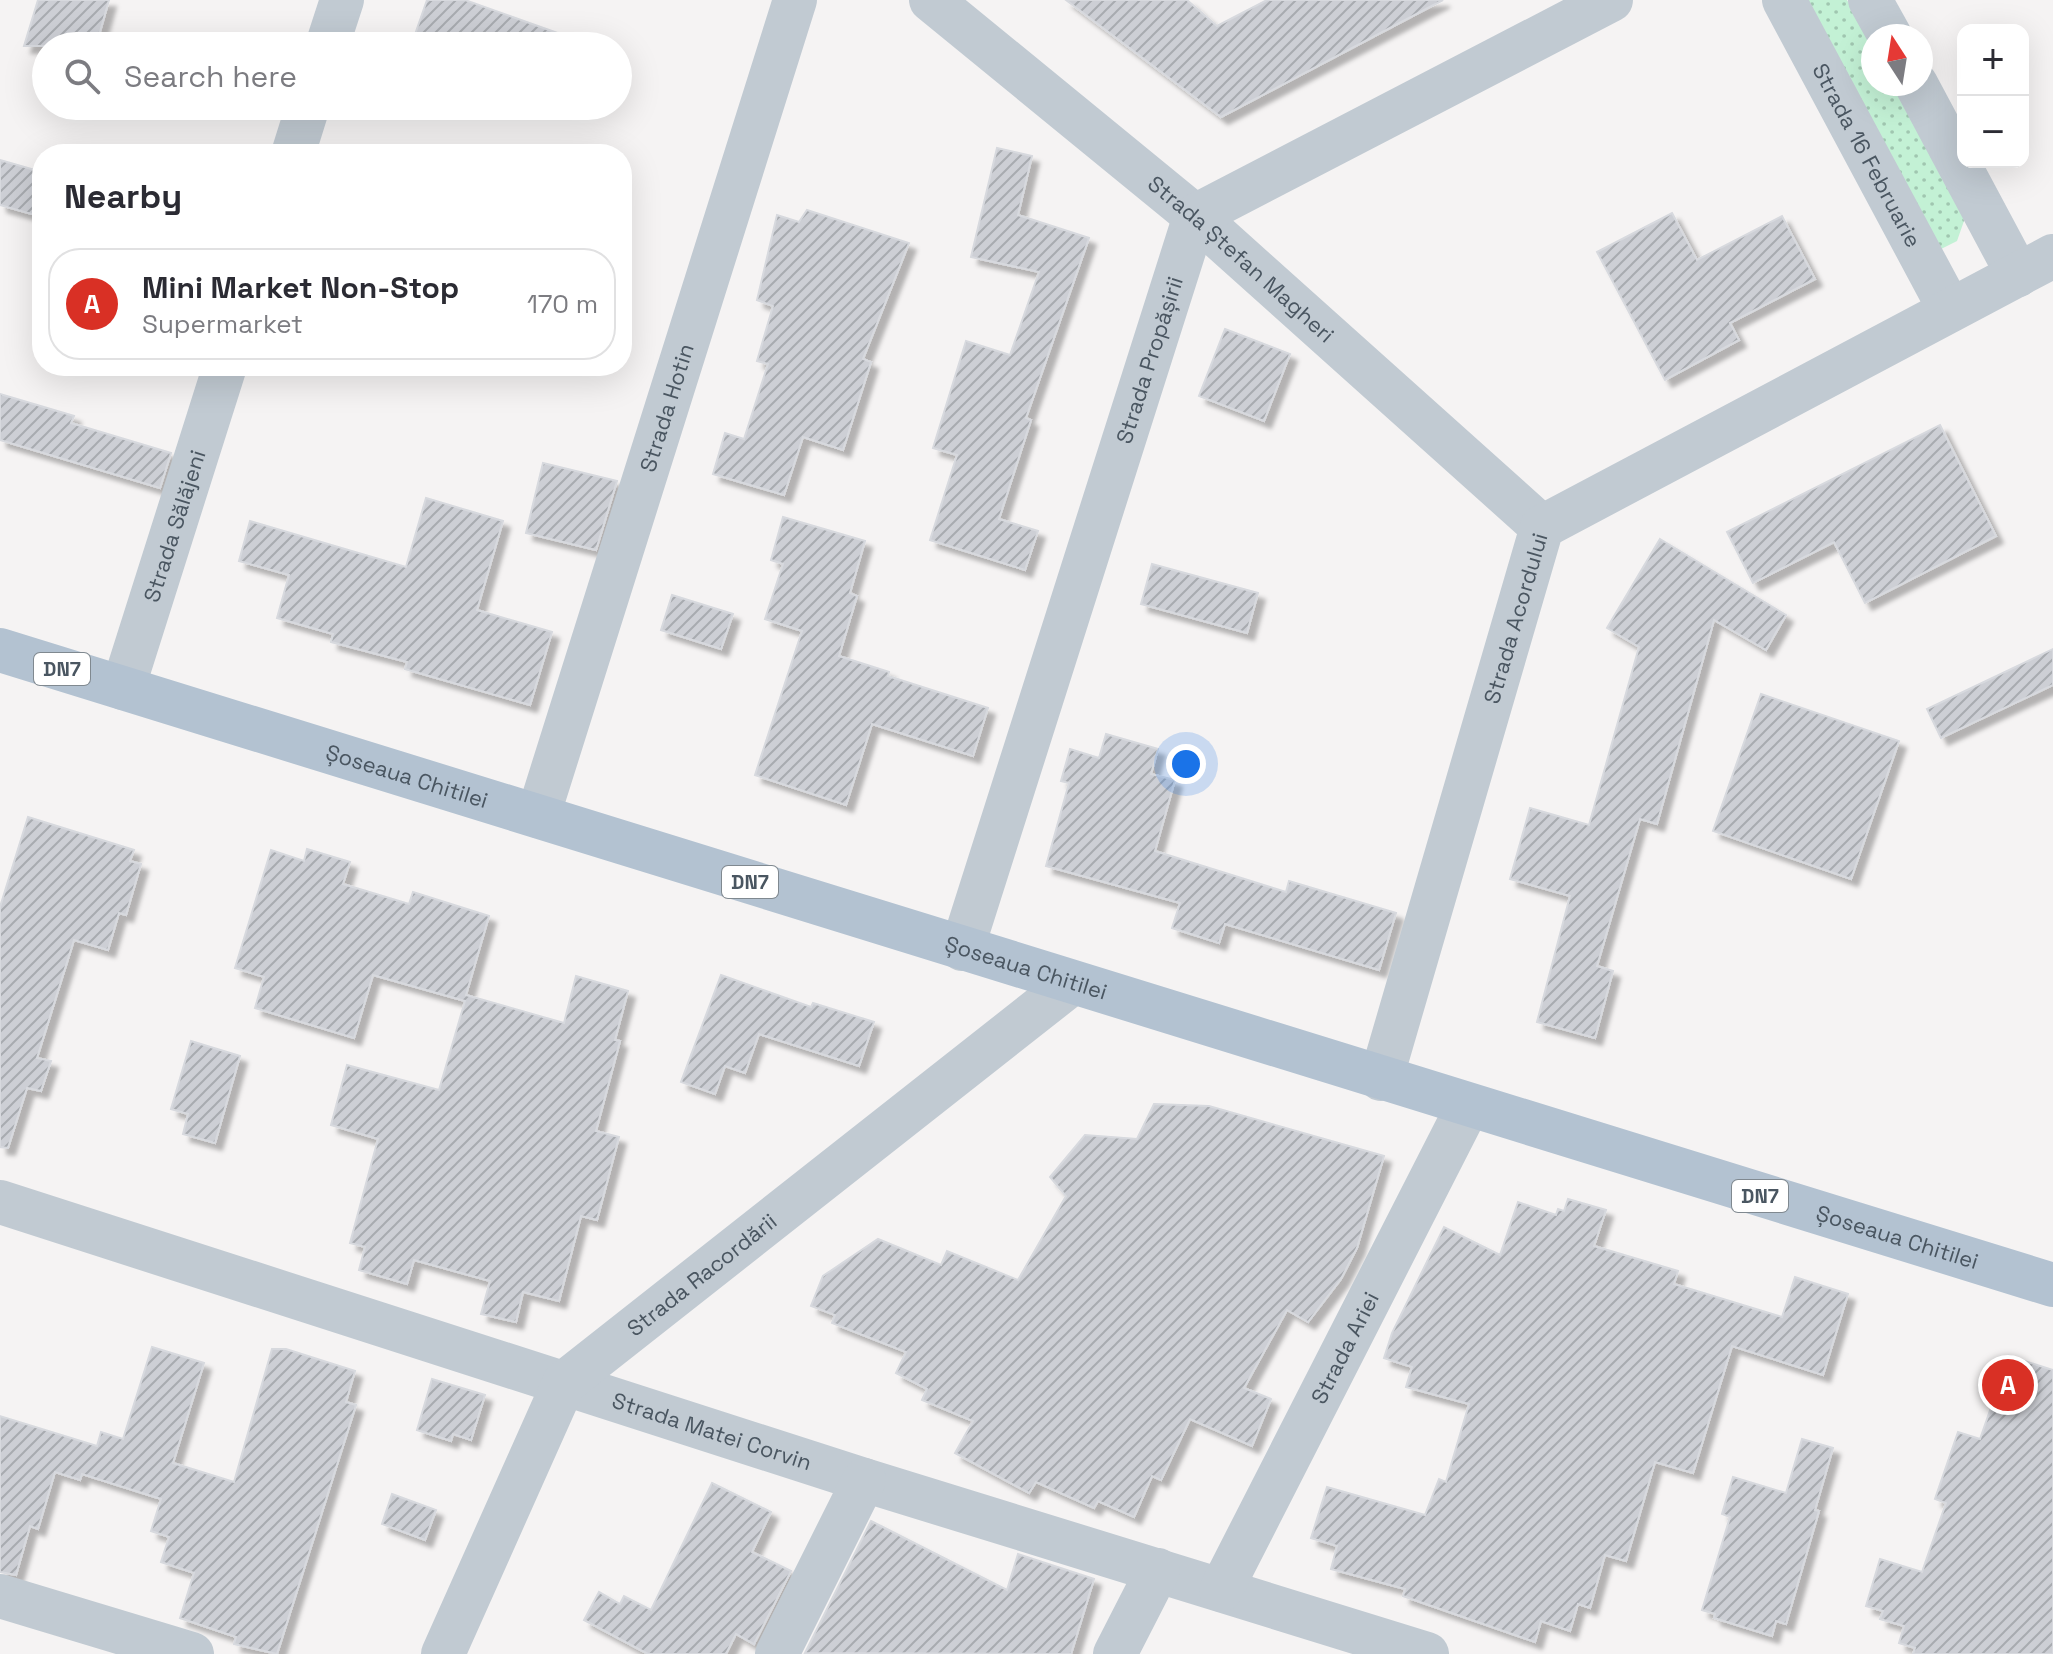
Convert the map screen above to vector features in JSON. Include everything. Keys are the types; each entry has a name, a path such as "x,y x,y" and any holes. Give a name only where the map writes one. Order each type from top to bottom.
{"main road":[{"name":"Șoseaua Chitilei","path":"0,650 2053,1285"}],"street":[{"path":"332,32 342,0"},
{"name":"Strada Hotin","path":"538,816 795,0"},
{"name":"Strada Ștefan Magheri","path":"931,0 1195,216 1542,527"},
{"path":"1195,216 1611,0"},
{"name":"Strada 16 Februarie","path":"1784,0 1950,310"},
{"path":"1870,0 1883,24"},
{"path":"1924,96 2036,265"},
{"path":"296,144 304,120"},
{"name":"Strada Propășirii","path":"962,949 1195,216"},
{"name":"Strada Acordului","path":"1381,1079 1542,527 2036,265"},
{"name":"Strada Sălăjeni","path":"123,688 222,376"},
{"name":"Strada Racordării","path":"443,1654 564,1383 1072,983"},
{"name":"Strada Ariei","path":"1221,1590 1468,1106"},
{"name":"Strada Matei Corvin","path":"0,1202 864,1480 1221,1590 1334,1640 1427,1654"},
{"path":"777,1654 864,1480"},
{"path":"1115,1654 1158,1570"},
{"path":"0,1596 192,1654"}],"green space":[{"path":"1792,0 1847,0 1861,25 1861,96 1900,96 1962,211 1964,221 1957,241 1939,250"}],"building":[{"path":"38,0 109,0 100,32 32,32 32,46 24,46"},
{"path":"427,0 465,0 555,32 416,32"},
{"path":"1066,0 1187,0 1217,26 1267,0 1443,0 1221,117"},
{"path":"997,148 1032,156 1018,215 1089,238 1026,418 1031,420 999,519 1038,531 1025,570 930,540 957,455 933,448 966,341 1010,355 1039,272 971,257"},
{"path":"0,160 32,169 32,214 0,205"},
{"path":"807,210 909,243 863,359 871,362 843,450 803,437 784,495 713,474 725,433 744,439 768,364 757,361 773,306 757,300 777,215 799,222"},
{"path":"1672,213 1697,260 1782,216 1815,279 1730,323 1739,340 1665,380 1597,252"},
{"path":"1225,329 1290,354 1264,421 1199,396"},
{"path":"0,394 74,416 71,423 171,453 160,488 0,440"},
{"path":"1940,425 1996,536 1865,603 1834,542 1753,583 1727,532"},
{"path":"543,463 617,481 596,550 526,533"},
{"path":"426,498 503,521 477,610 552,632 530,705 405,669 407,662 331,642 333,634 277,618 289,575 239,561 250,521 406,567"},
{"path":"783,517 865,541 850,593 857,596 839,656 889,672 888,676 988,708 973,756 872,724 846,805 755,775 802,631 765,619 783,564 771,560"},
{"path":"1660,539 1786,615 1766,650 1714,620 1657,824 1640,819 1597,966 1613,971 1595,1038 1537,1022 1570,896 1510,879 1530,808 1589,825 1639,647 1607,628"},
{"path":"1152,564 1258,593 1247,633 1141,604"},
{"path":"672,595 733,614 721,649 661,630"},
{"path":"2053,649 2053,685 1941,738 1927,709"},
{"path":"1761,694 1899,741 1851,879 1713,831"},
{"path":"1106,734 1158,749 1151,774 1175,780 1155,851 1286,892 1289,881 1396,913 1379,970 1225,924 1219,943 1172,928 1180,903 1046,866 1069,783 1061,781 1070,749 1099,758"},
{"path":"28,817 134,850 130,861 141,864 126,915 119,913 108,950 74,940 37,1058 51,1061 41,1091 27,1088 8,1148 0,1147 0,907"},
{"path":"307,849 350,862 343,884 409,904 413,892 489,916 466,995 564,1023 576,976 628,991 615,1040 620,1041 596,1131 619,1137 597,1220 581,1216 559,1301 523,1292 516,1322 481,1314 490,1281 414,1260 407,1284 359,1270 365,1247 350,1243 378,1139 331,1125 347,1065 439,1090 465,1001 373,975 354,1038 255,1008 264,977 235,968 271,850 304,861"},
{"path":"721,975 811,1007 813,1003 874,1022 859,1066 759,1034 745,1073 725,1066 715,1094 681,1082"},
{"path":"191,1041 240,1056 215,1143 183,1134 188,1114 171,1109"},
{"path":"1154,1104 1209,1106 1384,1156 1357,1248 1341,1279 1308,1322 1287,1310 1244,1388 1271,1399 1252,1446 1190,1419 1161,1480 1152,1476 1134,1517 1098,1501 1094,1508 1036,1482 1029,1493 955,1453 973,1421 922,1400 927,1389 896,1373 906,1352 832,1323 835,1315 811,1306 823,1276 878,1239 941,1265 947,1251 1018,1280 1066,1196 1050,1177 1085,1135 1137,1139"},
{"path":"1568,1199 1606,1210 1594,1246 1678,1271 1674,1284 1782,1317 1795,1277 1848,1294 1823,1375 1732,1346 1693,1473 1655,1462 1626,1561 1605,1555 1590,1608 1578,1604 1570,1631 1541,1621 1535,1642 1403,1596 1405,1589 1331,1569 1337,1546 1311,1538 1327,1487 1425,1515 1439,1479 1446,1482 1469,1404 1406,1387 1412,1367 1384,1358 1392,1333 1444,1227 1500,1255 1518,1202 1556,1215 1558,1209 1564,1211"},
{"path":"152,1347 204,1363 173,1463 234,1482 272,1349 286,1349 355,1371 346,1402 356,1405 277,1654 234,1644 236,1637 180,1618 194,1573 161,1562 169,1537 151,1531 161,1499 82,1474 80,1480 55,1472 38,1529 30,1526 16,1575 0,1572 0,1416 97,1446 101,1432 123,1439"},
{"path":"2009,1356 2053,1370 2053,1654 1913,1654 1915,1648 1899,1643 1904,1626 1880,1619 1883,1611 1866,1606 1880,1559 1922,1572 1946,1503 1935,1499 1958,1432 1980,1439"},
{"path":"432,1379 485,1395 471,1440 453,1434 451,1441 417,1430"},
{"path":"1802,1439 1833,1448 1815,1510 1819,1511 1786,1624 1776,1621 1772,1636 1714,1618 1715,1614 1702,1610 1730,1517 1722,1514 1733,1477 1786,1493"},
{"path":"712,1483 771,1512 752,1552 791,1571 754,1644 736,1634 726,1654 648,1654 584,1620 599,1592 620,1604 624,1596 651,1610"},
{"path":"392,1494 436,1510 425,1540 382,1524"},
{"path":"871,1521 1007,1590 1018,1554 1094,1579 1071,1654 805,1653"}],"place":[{"name":"Mini Market Non-Stop","path":"2008,1385"}]}
